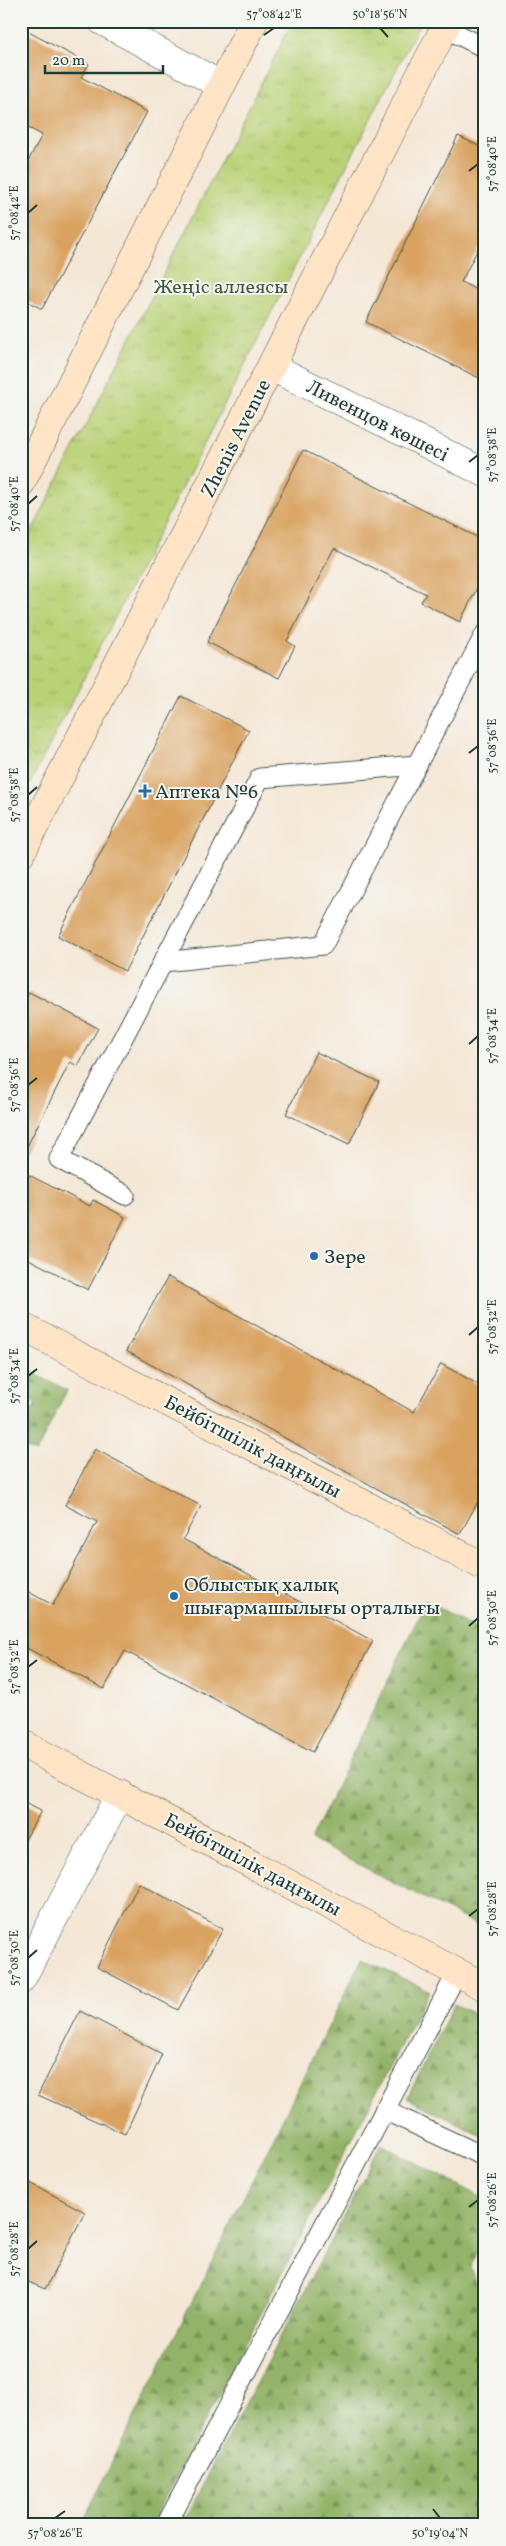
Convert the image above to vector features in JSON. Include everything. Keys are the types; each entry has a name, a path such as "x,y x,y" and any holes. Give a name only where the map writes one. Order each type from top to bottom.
{"street":[{"path":"102,21 221,85"},
{"path":"21,483 254,21"},
{"name":"Zhenis Avenue","path":"21,853 446,25"},
{"name":"Ливенцов көшесі","path":"272,367 485,473"},
{"name":"Бейбітшілік даңғылы","path":"21,1326 485,1567"},
{"name":"Бейбітшілік даңғылы","path":"21,1743 485,1987"},
{"path":"21,1980 120,1794"}],"lane":[{"path":"446,25 485,48"},
{"path":"163,962 323,945 485,634"},
{"path":"125,1195 60,1159 260,778 417,765"},
{"path":"166,2525 457,1973"},
{"path":"384,2110 485,2157"}],"green space":[{"name":"Жеңіс аллеясы","path":"293,21 421,21 21,801 21,552"},
{"path":"21,1367 67,1390 36,1453 21,1446 21,1433 36,1403 21,1395"},
{"path":"426,1601 485,1632 485,1929 311,1840"},
{"path":"362,1959 429,1991 151,2525 81,2525"},
{"path":"454,2004 485,2019 485,2137 407,2098"},
{"path":"381,2144 485,2199 485,2239 470,2267 485,2310 485,2525 182,2525"}],"building":[{"path":"21,28 89,64 81,77 147,112 42,309 21,298 21,174 42,135 21,124"},
{"path":"458,136 485,149 485,235 461,282 485,294 485,381 366,322"},
{"path":"303,450 485,541 485,572 460,622 421,602 426,594 334,548 287,641 295,646 279,678 207,642"},
{"path":"181,696 249,730 125,971 58,936"},
{"path":"29,992 98,1028 78,1066 70,1062 21,1158 21,1008"},
{"path":"316,1052 379,1082 349,1144 286,1114"},
{"path":"21,1171 90,1206 93,1200 125,1217 88,1290 21,1255"},
{"path":"168,1277 414,1412 441,1364 485,1388 485,1489 460,1534 126,1351"},
{"name":"Облыстық халық шығармашылығы орталығы","path":"95,1449 201,1506 183,1539 373,1641 313,1752 125,1651 104,1689 21,1645 21,1588 53,1605 97,1522 65,1505"},
{"path":"21,1801 41,1811 21,1847"},
{"path":"139,1883 223,1929 178,2010 97,1967"},
{"path":"80,2011 162,2054 125,2134 38,2095"},
{"path":"21,2178 85,2212 45,2289 21,2279"}],"place":[{"name":"Аптека №6","path":"145,791"},
{"name":"Зере","path":"314,1256"},
{"name":"Облыстық халық шығармашылығы орталығы","path":"174,1596"}]}
